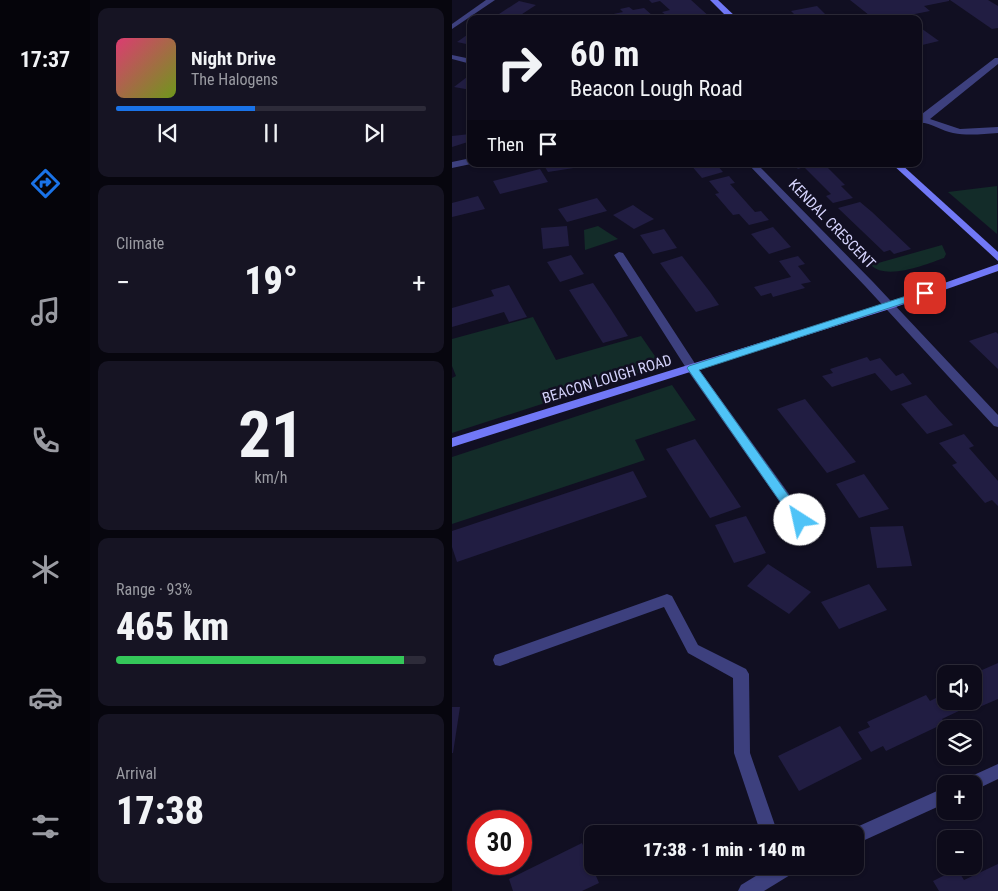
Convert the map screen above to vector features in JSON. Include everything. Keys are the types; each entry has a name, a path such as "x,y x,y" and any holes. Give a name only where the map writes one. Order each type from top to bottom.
{"street":[{"path":"469,15 491,0"},
{"path":"714,0 730,15"},
{"path":"452,27 467,17"},
{"path":"452,57 467,61"},
{"path":"922,118 998,60"},
{"path":"922,119 959,133 998,130"},
{"path":"452,165 467,162"},
{"name":"KENDAL CRESCENT","path":"755,167 889,306 998,423"},
{"path":"899,167 998,258"},
{"path":"619,255 692,368 800,520"},
{"name":"BEACON LOUGH ROAD","path":"452,443 889,306 998,267"},
{"path":"500,660 667,600 693,649 741,674 742,753 767,825"},
{"path":"982,780 996,776"},
{"path":"864,832 937,799"},
{"path":"747,891 772,875"}],"green space":[{"path":"997,186 997,234 948,192"},
{"path":"598,226 618,239 585,250 584,230"},
{"path":"942,245 946,254 944,258 907,270 886,272 878,270 871,265"},
{"path":"533,317 556,360 641,336 659,362 656,367 452,433 452,378 456,376 452,366 452,339"},
{"path":"672,385 696,420 635,440 645,460 452,524 452,457"}],"building":[{"path":"649,0 691,0 708,15 666,15 662,12 670,10 660,1 652,3"},
{"path":"850,0 949,0 924,6 930,11 910,15 869,15"},
{"path":"950,0 988,0 998,6 998,28 992,29"},
{"path":"519,1 536,5 521,15 499,14"},
{"path":"817,6 825,14 795,15 791,11"},
{"path":"629,7 633,10 644,8 652,15 609,15 623,12 620,9"},
{"path":"922,29 939,41 922,45"},
{"path":"467,35 467,44 457,42"},
{"path":"467,77 467,89 454,87"},
{"path":"467,134 467,142 452,147 452,136"},
{"path":"545,167 580,167 548,172"},
{"path":"693,167 719,167 723,172 702,178"},
{"path":"804,167 827,167 845,185 841,186 853,198 833,203 826,196 831,194"},
{"path":"540,169 548,182 500,194 493,181"},
{"path":"729,176 735,183 730,184 755,212 761,211 769,220 749,225 739,214 733,215 715,194 719,193 709,181"},
{"path":"478,196 485,209 452,217 452,203"},
{"path":"597,198 607,211 567,222 558,209"},
{"path":"860,202 911,249 894,254 890,250 884,252 838,208"},
{"path":"633,205 654,219 634,229 613,215"},
{"path":"567,226 569,246 543,249 541,228"},
{"path":"773,227 791,247 769,254 751,234"},
{"path":"664,229 677,248 653,254 640,235"},
{"path":"571,255 584,274 560,282 547,262"},
{"path":"682,256 719,305 696,312 660,263"},
{"path":"798,256 805,264 798,266 811,282 801,284 805,288 773,297 771,293 761,296 754,287 791,277 779,261"},
{"path":"593,283 628,336 603,343 569,290"},
{"path":"509,285 527,317 509,322 504,312 452,327 452,308 494,296 491,290"},
{"path":"996,332 998,334 998,369 969,341"},
{"path":"867,357 870,361 880,358 896,376 903,373 912,384 891,391 875,373 832,387 822,376 833,373 830,369"},
{"path":"926,395 953,425 927,434 901,404"},
{"path":"805,399 856,462 827,473 777,409"},
{"path":"964,434 974,446 969,448 998,481 998,506 992,500 985,503 952,465 957,463 939,443"},
{"path":"695,439 741,507 710,518 666,449"},
{"path":"633,471 647,497 457,562 452,547 452,531"},
{"path":"864,474 889,509 859,518 836,484"},
{"path":"746,516 766,553 734,563 715,525"},
{"path":"903,526 912,566 877,568 870,527"},
{"path":"768,564 811,592 789,614 747,586"},
{"path":"869,584 887,610 839,629 821,602"},
{"path":"998,663 998,699 982,706 982,670"},
{"path":"926,695 930,701 937,698 937,710 961,710 943,720 937,720 937,727 886,751 883,746 871,752 858,732 870,727 867,722"},
{"path":"452,707 460,707 453,753 452,753"},
{"path":"840,726 862,759 799,791 778,756"},
{"path":"582,843 584,848 584,875 596,875 599,883 582,891 513,891 509,879 517,875 532,875 532,868"},
{"path":"998,864 998,891 939,891 933,881 945,875 961,875 964,880 975,875 982,875 982,872"}],"route":[{"path":"800,520 692,368 925,293"}]}
